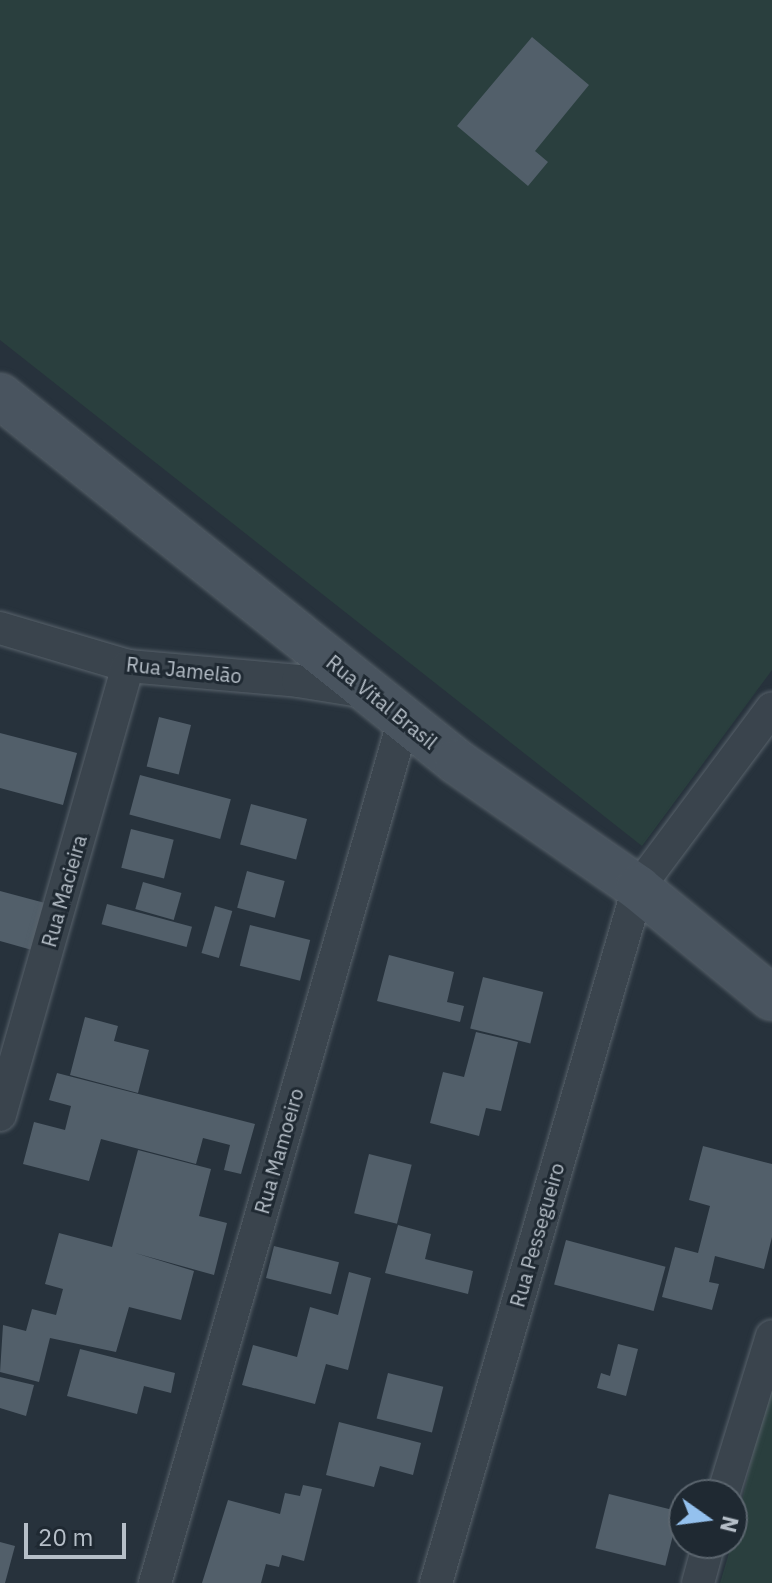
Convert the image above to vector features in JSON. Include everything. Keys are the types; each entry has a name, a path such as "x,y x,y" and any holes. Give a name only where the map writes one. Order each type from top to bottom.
{"main road":[{"name":"Rua Vital Brasil","path":"0,396 457,762 638,888 772,998"}],"street":[{"name":"Rua Jamelão","path":"0,628 128,666 310,682 388,706"},
{"name":"Rua Macieira","path":"0,1115 128,666"},
{"name":"Rua Mamoeiro","path":"153,1582 388,706"},
{"path":"638,888 772,708"},
{"name":"Rua Pessegueiro","path":"436,1583 638,888"},
{"path":"728,1479 772,1336"},
{"path":"698,1583 705,1559"}],"green space":[{"path":"0,0 772,0 772,670 642,846 0,340"},
{"path":"772,1371 772,1583 720,1583 727,1559 748,1559 747,1479"}],"building":[{"path":"532,37 589,85 535,151 548,162 528,186 457,126"},
{"path":"159,717 191,725 179,774 147,766"},
{"path":"0,733 77,753 63,805 0,788"},
{"path":"140,775 231,799 220,839 129,815"},
{"path":"251,804 307,819 296,860 240,845"},
{"path":"131,829 174,840 164,878 121,868"},
{"path":"247,871 285,881 275,918 237,908"},
{"path":"143,882 181,893 174,920 135,909"},
{"path":"0,891 45,903 32,950 0,941"},
{"path":"107,904 192,927 187,947 102,924"},
{"path":"215,906 232,911 219,958 201,953"},
{"path":"250,925 310,940 300,981 240,966"},
{"path":"389,955 454,972 447,1002 464,1006 460,1022 377,1001"},
{"path":"483,977 543,992 530,1043 470,1028"},
{"path":"85,1017 118,1026 114,1041 149,1050 138,1093 70,1075"},
{"path":"476,1032 518,1042 501,1111 486,1108 479,1136 430,1123 443,1072 464,1077"},
{"path":"57,1073 255,1124 241,1174 224,1170 230,1145 203,1138 196,1164 101,1139 89,1181 23,1164 34,1122 65,1130 71,1106 49,1100"},
{"path":"703,1146 772,1164 772,1237 764,1269 715,1256 709,1282 719,1284 712,1310 662,1297 675,1247 698,1253 710,1206 689,1200"},
{"path":"138,1150 211,1169 199,1216 227,1223 214,1275 135,1253 194,1271 181,1320 129,1307 116,1352 50,1338 39,1382 0,1372 3,1325 26,1331 32,1309 56,1315 63,1289 45,1284 59,1233 112,1247"},
{"path":"369,1154 412,1165 397,1224 354,1213"},
{"path":"398,1225 431,1234 425,1259 473,1271 468,1294 385,1273"},
{"path":"566,1240 665,1267 654,1311 554,1284"},
{"path":"274,1246 339,1262 331,1294 266,1278"},
{"path":"349,1272 371,1278 348,1370 326,1364 315,1404 242,1385 253,1345 297,1357 310,1307 338,1315"},
{"path":"618,1344 638,1349 626,1396 597,1388 601,1373 610,1376"},
{"path":"80,1349 175,1373 171,1393 144,1386 137,1414 67,1396"},
{"path":"388,1373 443,1387 432,1432 377,1419"},
{"path":"0,1377 34,1385 26,1416 0,1408"},
{"path":"339,1422 421,1443 413,1475 380,1466 374,1487 326,1475"},
{"path":"303,1485 322,1489 304,1561 282,1555 279,1567 266,1564 261,1583 202,1583 228,1500 280,1514 285,1493 300,1496"},
{"path":"609,1494 668,1509 665,1566 595,1548"},
{"path":"0,1542 15,1546 5,1583 0,1583"}]}
